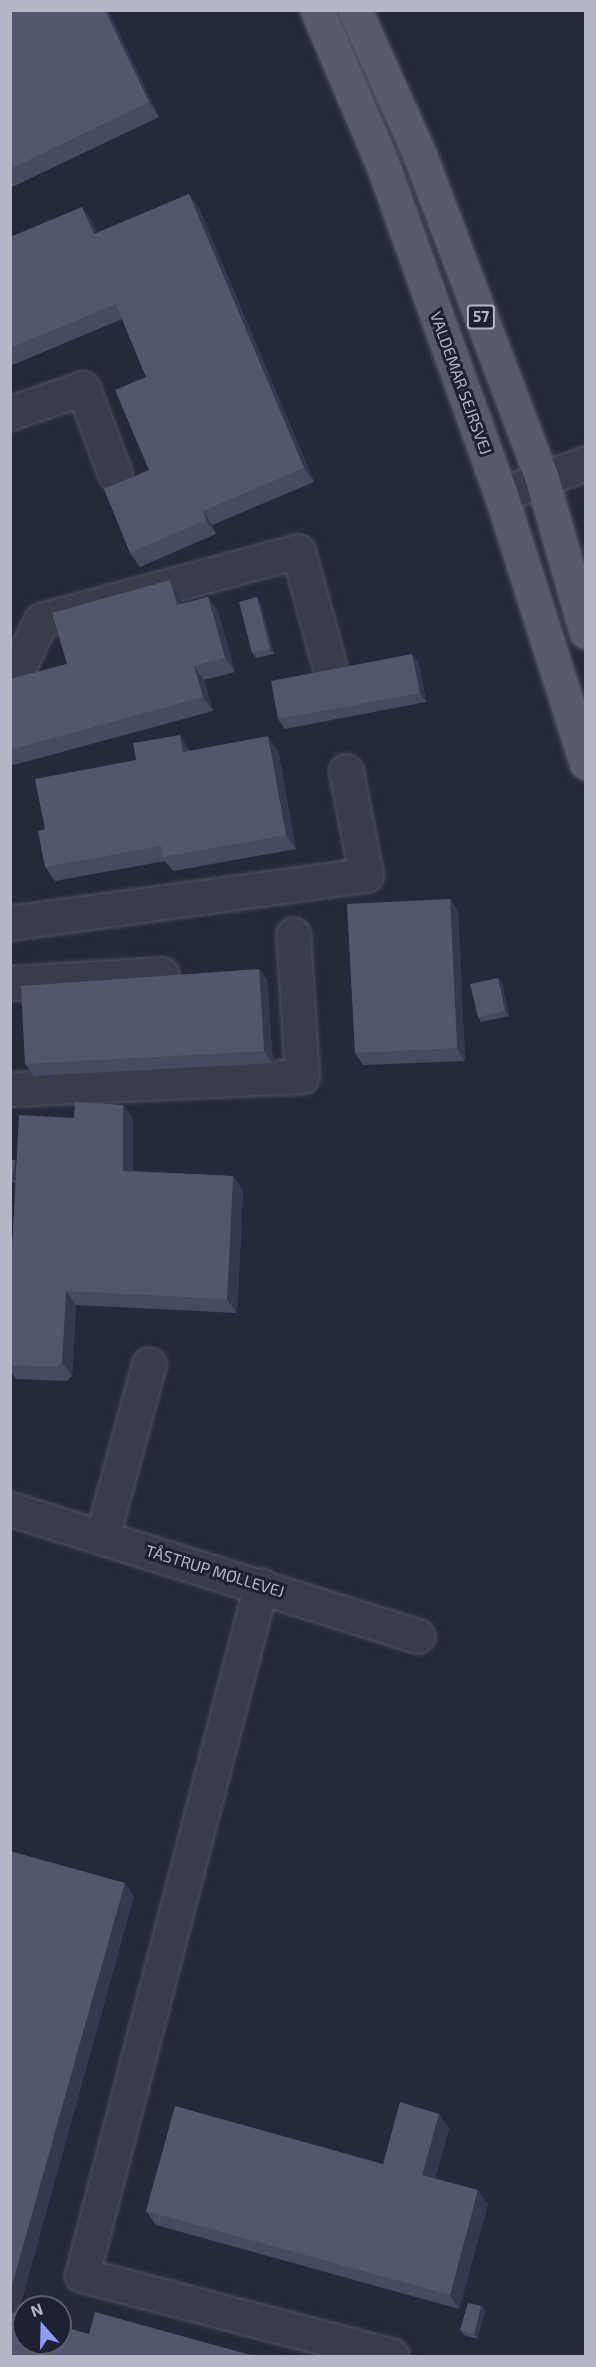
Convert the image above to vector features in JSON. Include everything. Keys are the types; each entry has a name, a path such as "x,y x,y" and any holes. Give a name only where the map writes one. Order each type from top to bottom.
{"main road":[{"name":"VALDEMAR SEJRSVEJ","path":"317,10 382,163 501,495 585,763"},
{"name":"57","path":"355,10 419,153 542,479 585,632"}],"street":[{"path":"10,413 83,388 115,474"},
{"path":"501,495 585,463"},
{"path":"10,673 17,671 41,620 298,551 329,664"},
{"path":"10,923 366,875 346,771"},
{"path":"10,1089 302,1076 293,934"},
{"path":"10,982 162,974"},
{"path":"102,1537 149,1364"},
{"name":"TÅSTRUP MØLLEVEJ","path":"10,1509 261,1585 418,1636"},
{"path":"261,1585 82,2275 392,2356"}],"building":[{"path":"10,10 105,10 149,102 10,169"},
{"path":"189,194 304,468 203,511 206,520 130,553 104,489 149,470 115,390 146,377 116,304 10,348 10,237 82,207 94,234"},
{"path":"170,580 177,605 208,597 225,658 194,666 203,697 10,750 10,679 67,664 52,613"},
{"path":"257,597 270,649 252,653 239,602"},
{"path":"412,654 420,693 278,719 271,681"},
{"path":"180,735 183,752 268,736 286,835 163,857 161,846 45,867 38,831 45,829 35,779 136,760 133,743"},
{"path":"450,899 457,1048 355,1053 347,904"},
{"path":"259,969 264,1051 25,1064 21,986"},
{"path":"498,978 505,1011 478,1017 470,984"},
{"path":"75,1102 123,1105 123,1171 233,1176 227,1299 66,1291 62,1362 57,1367 10,1365 10,1288 19,1115 74,1118"},
{"path":"10,1160 15,1160 12,1178 10,1178"},
{"path":"10,1851 125,1883 10,2293"},
{"path":"400,2102 439,2114 422,2175 478,2190 450,2295 146,2211 175,2106 383,2164"},
{"path":"468,2303 481,2306 474,2334 460,2330"},
{"path":"10,2312 12,2313 12,2355 72,2355 72,2329 89,2334 95,2312 254,2356 10,2356"}]}
